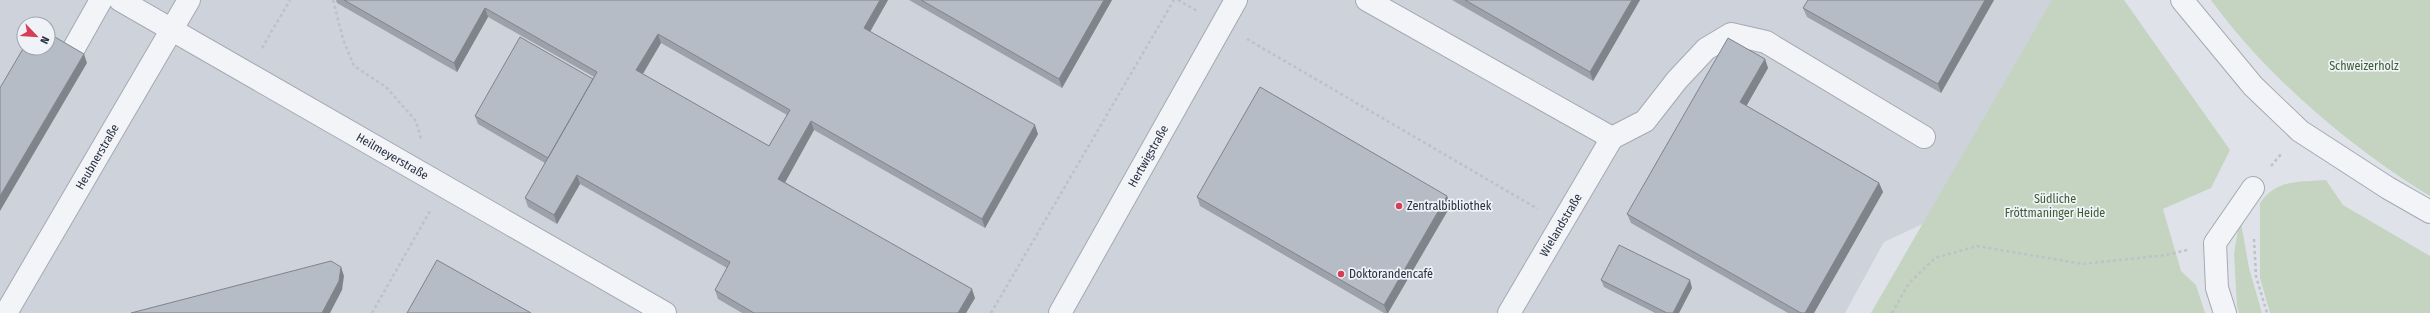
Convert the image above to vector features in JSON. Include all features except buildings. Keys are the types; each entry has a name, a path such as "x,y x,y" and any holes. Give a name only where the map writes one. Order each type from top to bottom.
{"street":[{"path":"74,48 101,0"},
{"name":"Heilmeyerstraße","path":"120,0 248,71 665,313"},
{"name":"Heubnerstraße","path":"6,313 189,0"},
{"name":"Hertwigstraße","path":"1060,313 1236,0"},
{"path":"1367,0 1612,138 1645,121 1677,80 1706,49 1731,34 1766,42 1924,136"},
{"path":"2182,0 2253,86 2300,130 2388,188 2430,212"},
{"name":"Wielandstraße","path":"1509,313 1612,138"},
{"path":"2225,313 2217,288 2215,243 2253,188"}],"path":[{"path":"248,71 290,0"},
{"path":"333,0 343,39 354,66 386,87 416,121 422,142"},
{"path":"991,313 1174,0"},
{"path":"1178,0 1562,223"},
{"path":"2253,188 2300,130"},
{"path":"372,313 444,186"},
{"path":"2253,233 2256,276 2267,313"},
{"path":"1892,313 1909,283 1935,258 1977,246 2083,264 2166,255"}],"shaded area":[{"path":"0,0 2096,0 2136,125 1884,242 1845,313 0,313"}],"green space":[{"name":"Südliche Fröttmaninger Heide","path":"2052,0 2124,0 2230,150 2211,188 2163,209 2181,271 2196,285 2205,313 1871,313"},
{"name":"Schweizerholz","path":"2211,0 2430,0 2430,196 2370,156 2311,108 2283,82 2232,28"},
{"path":"2326,180 2343,205 2430,256 2430,313 2270,313 2260,278 2260,203 2266,195 2273,190 2289,183"},
{"path":"2240,217 2249,268 2262,313 2239,313 2237,306 2234,254"}],"place":[{"name":"Zentralbibliothek","path":"1399,206"},
{"name":"Doktorandencafé","path":"1341,274"}]}
